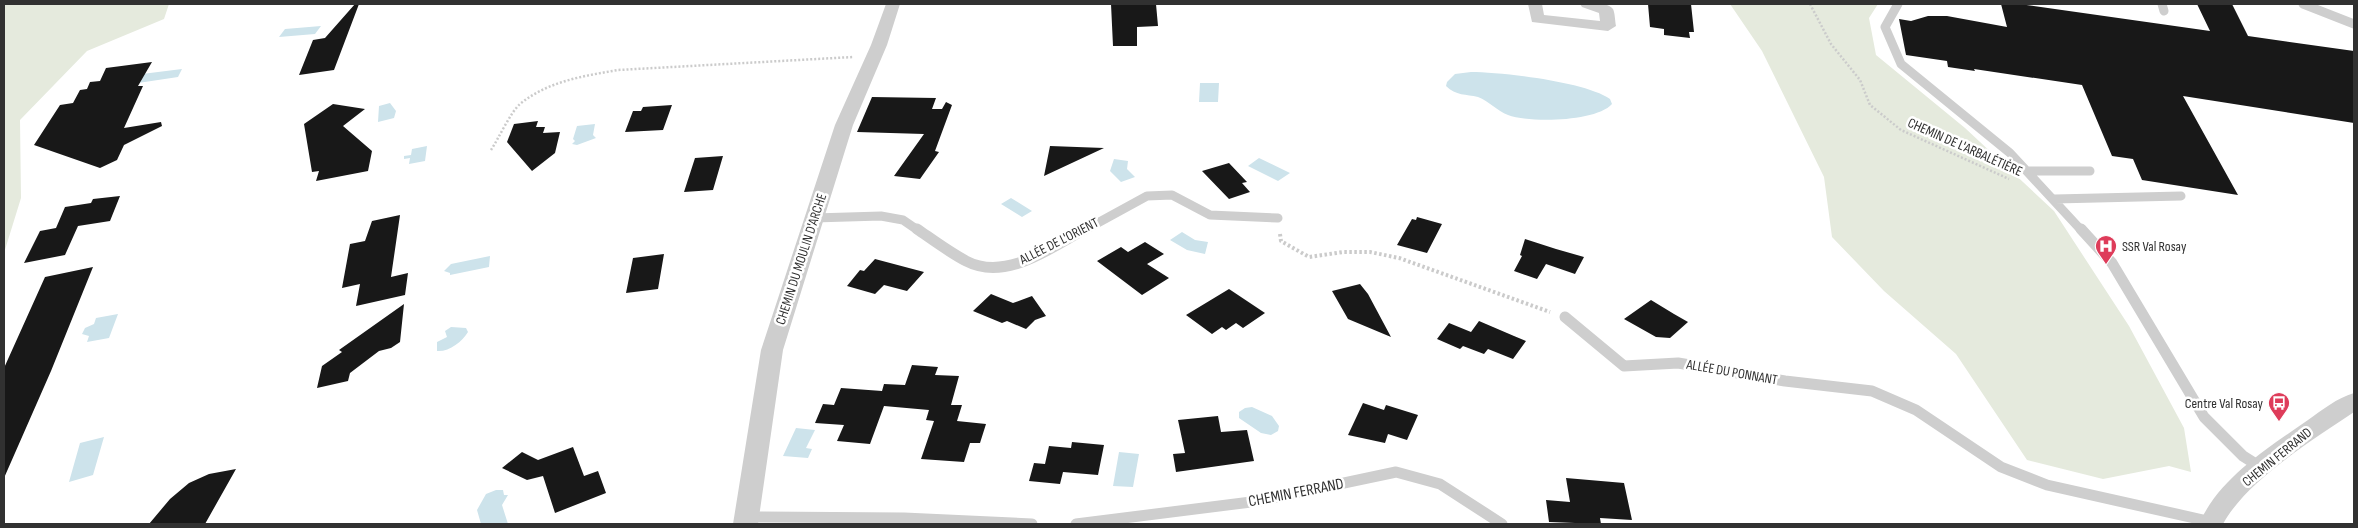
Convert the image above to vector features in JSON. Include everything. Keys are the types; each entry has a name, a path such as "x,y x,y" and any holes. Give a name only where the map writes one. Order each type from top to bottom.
{"street":[{"name":"CHEMIN DU MOULIN D'ARCHE","path":"745,521 772,350 844,125 879,45 893,4"},
{"path":"1534,4 1537,19 1608,26 1606,10 1587,4"},
{"name":"CHEMIN FERRAND","path":"2211,523 2225,501 2262,468 2303,434 2354,400"}],"lane":[{"path":"1898,4 1885,27 1902,64 2010,153 2055,199 2112,263 2204,417 2243,456 2262,468"},
{"path":"2302,4 2354,24"},
{"path":"2028,171 2090,171"},
{"name":"ALLÉE DE L'ORIENT","path":"814,218 881,216 903,220 968,262 994,267 1024,262 1147,196 1172,194 1210,215 1278,218"},
{"path":"2055,199 2180,196"},
{"name":"ALLÉE DU PONNANT","path":"1565,317 1624,366 1678,363 1785,382 1872,391 1916,410 2001,467 2047,485 2211,523"},
{"name":"CHEMIN FERRAND","path":"1076,524 1259,502 1396,472 1440,484 1502,524"},
{"path":"745,521 904,518 1032,524"}],"path":[{"name":"CHEMIN DE L'ARBALÉTIÈRE","path":"1810,4 1831,44 1860,80 1870,105 1901,130 2011,180"},
{"path":"491,150 518,105 550,86 584,76 618,70 873,56"},
{"path":"1278,218 1281,241 1309,257 1370,252 1399,258 1565,317"}],"shaded area":[{"path":"4,4 169,4 164,19 87,51 20,120 21,198 4,253"},
{"path":"1730,4 1878,4 1869,18 1876,55 1965,128 2054,211 2129,326 2184,428 2191,472 2169,466 2103,479 2027,460 1956,354 1884,291 1832,237 1824,177 1762,51"}],"water":[{"path":"321,26 315,34 279,37 285,29"},
{"path":"182,69 178,77 138,83 142,74"},
{"path":"1471,72 1522,76 1564,83 1598,93 1610,99 1612,104 1604,110 1578,118 1546,120 1518,118 1504,113 1478,97 1457,93 1446,86 1447,82 1455,74"},
{"path":"1200,83 1219,83 1218,102 1199,102"},
{"path":"390,103 396,111 394,118 378,122 379,106"},
{"path":"595,124 593,135 596,138 577,145 572,144 575,141 573,139 577,126"},
{"path":"427,146 425,161 409,164 410,158 404,159 404,156 411,155 412,149"},
{"path":"1259,158 1290,173 1278,181 1248,166"},
{"path":"1114,159 1128,161 1127,169 1135,177 1121,182 1110,171"},
{"path":"1011,198 1032,211 1022,217 1001,204"},
{"path":"1182,232 1195,240 1208,242 1205,254 1187,250 1170,240"},
{"path":"490,256 489,267 450,275 450,273 444,271 451,264"},
{"path":"118,314 109,338 87,342 89,336 82,334 85,328 94,324 96,318"},
{"path":"451,327 466,328 468,332 455,346 437,351 437,342 447,337 445,331"},
{"path":"1252,407 1272,416 1279,426 1278,431 1271,435 1261,433 1239,418 1239,412 1245,408"},
{"path":"796,428 815,430 806,448 812,449 808,458 783,456"},
{"path":"104,437 93,475 69,482 80,443"},
{"path":"1119,452 1139,454 1133,487 1113,486"},
{"path":"496,490 503,490 504,495 508,495 502,505 508,524 481,524 477,510 486,494"}],"building":[{"path":"355,4 359,4 334,70 299,75 313,40 325,38"},
{"path":"1111,4 1156,4 1158,26 1137,27 1137,46 1113,46"},
{"path":"1648,4 1691,4 1694,32 1689,32 1690,38 1664,35 1664,29 1650,27"},
{"path":"2001,4 2019,4 2210,31 2197,4 2232,4 2248,36 2354,51 2354,123 2183,96 2238,195 2142,180 2133,159 2112,156 2082,85 1948,67 1947,61 1906,55 1899,19 1911,21 1928,16 1947,16 2007,27"},
{"path":"152,62 138,86 143,86 124,128 161,122 162,126 124,145 117,160 100,168 34,145 60,105 73,103 80,90 87,89 90,82 100,81 106,68"},
{"path":"872,97 936,98 932,109 942,109 946,102 952,105 935,151 939,152 920,179 894,176 924,134 857,132"},
{"path":"333,104 365,109 343,126 372,151 368,171 316,181 319,171 312,172 304,124"},
{"path":"672,105 663,130 625,132 633,111 641,111 643,107"},
{"path":"538,121 536,127 545,127 543,133 560,132 555,153 532,171 507,142 514,124"},
{"path":"1050,146 1104,148 1044,176"},
{"path":"723,156 713,190 684,192 695,158"},
{"path":"1229,163 1247,182 1242,183 1250,192 1229,199 1202,171"},
{"path":"120,196 110,221 78,226 65,255 24,263 40,231 56,228 65,207 91,203 93,199"},
{"path":"400,215 391,277 408,273 405,295 356,306 360,284 342,288 350,244 365,241 372,221"},
{"path":"1417,217 1442,224 1427,253 1397,245 1412,219 1416,220"},
{"path":"1525,239 1584,257 1575,274 1546,264 1537,279 1514,271 1522,256 1520,255"},
{"path":"1145,242 1164,254 1147,264 1169,278 1142,295 1097,261 1121,247 1128,252"},
{"path":"664,254 658,289 626,293 633,258"},
{"path":"875,259 924,272 907,291 884,285 875,294 847,286 860,270 864,271"},
{"path":"93,267 51,371 4,478 4,368 45,277"},
{"path":"1360,284 1368,294 1391,337 1348,319 1332,291"},
{"path":"1229,289 1265,313 1243,328 1236,323 1226,330 1222,327 1212,334 1186,315"},
{"path":"991,294 1013,303 1032,296 1046,316 1035,320 1026,329 1007,321 1002,323 973,311"},
{"path":"1651,300 1688,322 1670,338 1656,337 1624,319"},
{"path":"404,304 400,342 391,348 379,351 350,373 348,381 317,388 322,366 342,352 339,350"},
{"path":"1479,321 1526,341 1513,359 1488,349 1484,354 1463,346 1460,349 1437,339 1449,323 1471,332"},
{"path":"912,365 938,367 935,375 959,376 951,405 962,405 957,421 986,424 980,443 970,443 964,462 921,459 934,421 926,420 929,410 884,406 870,444 837,441 844,425 815,423 823,404 834,405 841,388 882,391 884,384 905,385"},
{"path":"1363,403 1384,410 1386,405 1418,415 1407,440 1388,434 1385,443 1348,435"},
{"path":"1218,416 1221,432 1247,430 1254,461 1176,472 1173,454 1185,453 1178,420"},
{"path":"1072,442 1104,445 1098,475 1063,472 1060,484 1029,481 1034,463 1045,464 1049,446 1071,448"},
{"path":"573,447 584,476 598,471 606,493 555,513 543,476 527,480 502,468 522,452 538,460"},
{"path":"236,469 205,524 149,524 170,499 189,483 209,474"},
{"path":"1566,478 1624,483 1632,520 1600,518 1601,524 1549,522 1546,500 1570,502"}],"place":[{"name":"SSR Val Rosay","path":"2106,265"},
{"name":"Centre Val Rosay","path":"2279,422"}]}
